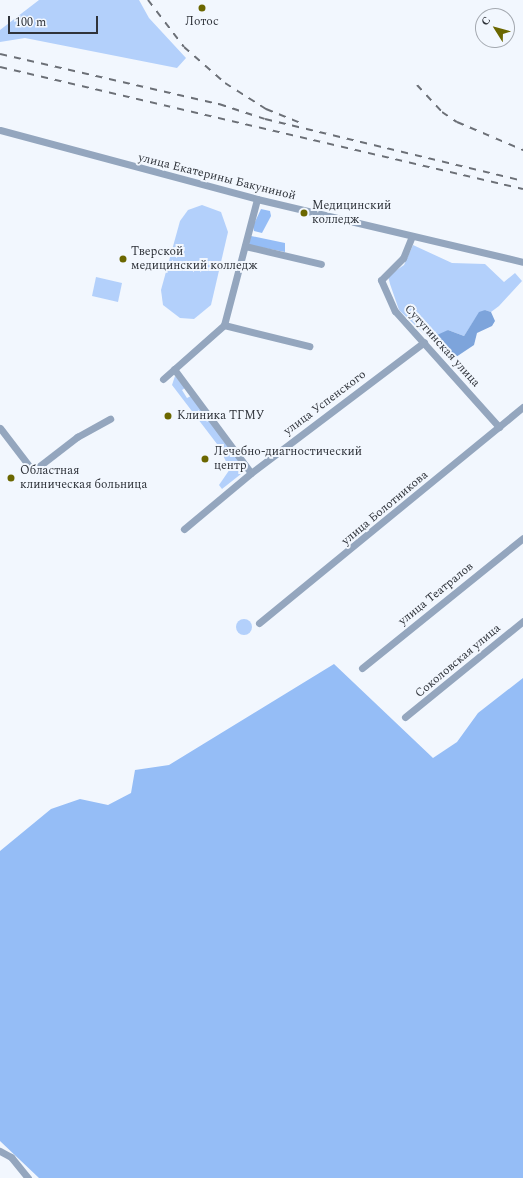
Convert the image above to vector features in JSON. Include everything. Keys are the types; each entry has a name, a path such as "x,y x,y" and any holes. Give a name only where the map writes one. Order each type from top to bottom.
{"street":[{"name":"улица Екатерины Бакуниной","path":"0,130 257,199 523,262"},
{"path":"163,379 224,325 257,199"},
{"name":"Сутугинская улица","path":"412,236 403,258 381,280 395,311 499,426"},
{"path":"245,246 321,264"},
{"path":"224,325 309,346"},
{"name":"улица Успенского","path":"184,529 251,473 424,342"},
{"path":"174,369 251,473"},
{"name":"улица Болотникова","path":"259,623 523,406"},
{"path":"0,428 33,471 77,437 110,420"},
{"name":"улица Театралов","path":"362,668 523,538"},
{"name":"Соколовская улица","path":"405,717 523,621"},
{"path":"0,1151 11,1157 28,1178"}],"shaded area":[{"path":"39,0 139,0 149,18 186,58 177,68 25,38 0,42 0,30"},
{"path":"202,205 221,212 228,232 211,305 194,319 180,318 163,305 161,290 180,221 188,210"},
{"path":"261,209 270,211 271,216 262,233 254,231 253,226"},
{"path":"251,236 285,243 285,252 249,245"},
{"path":"413,245 452,263 485,264 504,282 515,273 522,281 499,306 491,312 485,310 475,319 464,336 448,330 433,342 399,310 388,276 404,265"},
{"path":"96,277 122,283 118,302 92,296"},
{"path":"485,310 491,312 495,321 492,326 477,333 474,345 456,357 449,356 437,335 448,330 464,336 479,312"},
{"path":"175,376 185,388 182,390 187,398 191,396 246,470 222,489 219,485 230,469 217,444 172,385"},
{"path":"241,619 247,619 252,624 250,633 247,635 241,635 236,630 236,624"},
{"path":"334,664 433,758 457,742 478,713 523,678 523,1178 39,1178 0,1141 0,851 51,809 80,799 108,805 131,793 135,770 169,765"}],"railway":[{"path":"148,0 184,47 225,83 266,109 300,123"},
{"path":"0,54 219,104 265,119 523,181"},
{"path":"0,67 523,189"},
{"path":"417,85 442,112 457,122 523,150"}],"place":[{"name":"Лотос","path":"202,8"},
{"name":"Медицинский колледж","path":"304,213"},
{"name":"Тверской медицинский колледж","path":"123,259"},
{"name":"Клиника ТГМУ","path":"168,416"},
{"name":"Лечебно-диагностический центр","path":"205,459"},
{"name":"Областная клиническая больница","path":"11,478"}]}
